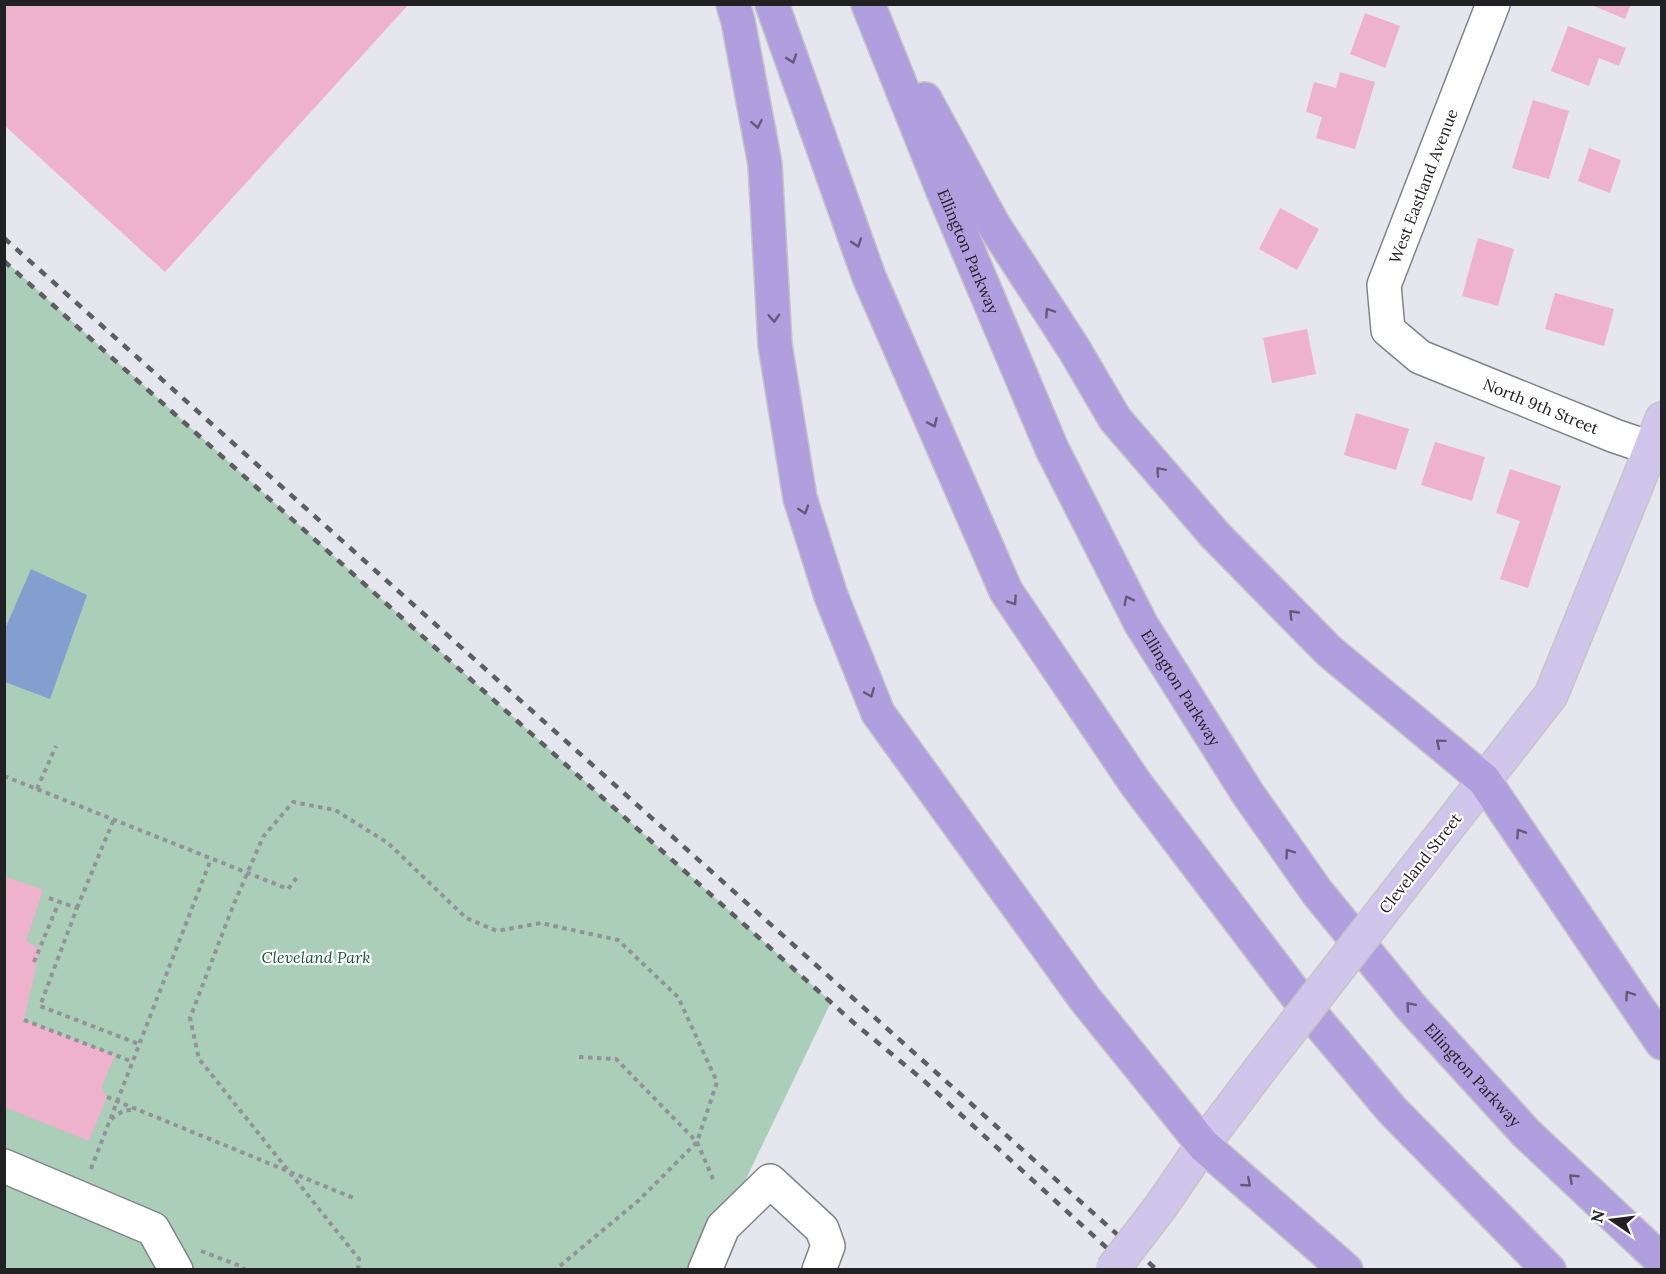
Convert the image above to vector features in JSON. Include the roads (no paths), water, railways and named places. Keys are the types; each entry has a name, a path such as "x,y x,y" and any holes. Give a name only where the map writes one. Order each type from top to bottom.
{"highway":[{"path":"733,4 765,164 775,345 800,498 831,596 878,713 1085,999 1203,1145 1346,1269"},
{"path":"772,4 869,277 1006,591 1136,784 1304,1004 1392,1110 1549,1269"},
{"name":"Ellington Parkway","path":"868,4 943,191 1052,449 1140,624 1248,795 1317,892 1411,1006 1526,1133 1662,1261"},
{"path":"874,4 993,224 1074,349 1115,419 1215,535 1329,651 1484,780 1662,1043"}],"main road":[{"name":"Cleveland Street","path":"1112,1269 1159,1209 1203,1145 1261,1068 1551,695 1658,440"}],"street":[{"name":"West Eastland Avenue","path":"1420,357 1388,330 1384,285 1493,4"},
{"name":"North 9th Street","path":"1420,357 1615,436 1658,440"},
{"path":"4,1166 153,1229 188,1260"},
{"path":"705,1269 723,1227 770,1181 822,1229 828,1246 819,1269"}],"water":[{"path":"31,569 87,595 50,699 5,682 5,629"}],"railway":[{"path":"4,238 1157,1270"},
{"path":"4,261 854,1023 922,1079 1131,1270"}],"park label":[{"name":"Cleveland Park","path":"316,957"}]}
